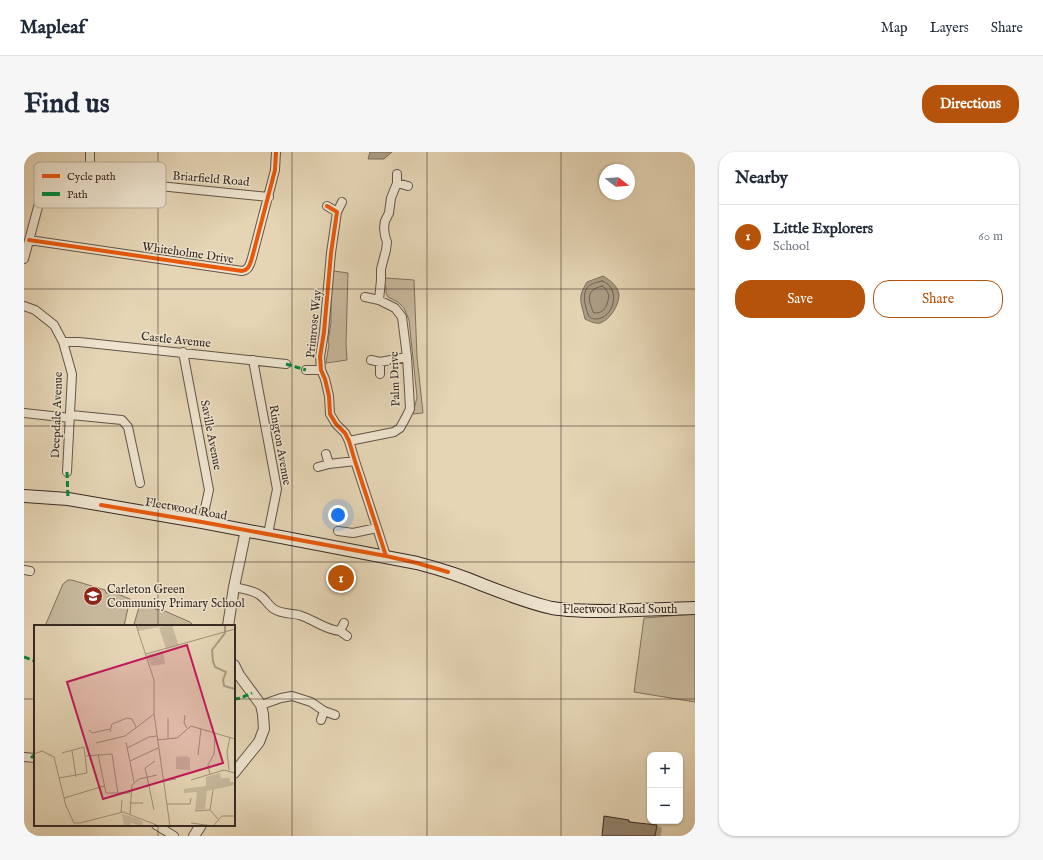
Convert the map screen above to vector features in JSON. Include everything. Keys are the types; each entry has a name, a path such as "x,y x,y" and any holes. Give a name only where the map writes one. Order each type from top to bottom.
{"main road":[{"name":"Fleetwood Road","path":"24,496 68,499 268,534"},
{"name":"Fleetwood Road South","path":"268,534 417,563 448,572 508,595 553,608 599,611 695,608"}],"street":[{"name":"Whiteholme Drive","path":"29,240 242,271 246,270 249,267 252,258 269,197 275,170 276,152"},
{"path":"379,300 381,269 387,242 384,236 385,221 389,213 390,198 397,183 397,174"},
{"path":"397,183 408,186"},
{"name":"Briarfield Road","path":"166,188 269,197"},
{"name":"Primrose Way","path":"342,202 337,212 331,253 324,332 320,357 321,370 329,396 330,414 349,440 386,556"},
{"path":"327,206 337,212"},
{"name":"Briarfield Road","path":"24,259 38,208"},
{"name":"Palm Drive","path":"349,440 394,432 400,428 410,409 407,357 402,317 395,308 379,300 366,298"},
{"name":"Deepdale Avenue","path":"24,306 35,310 54,325 63,342 72,374 67,472"},
{"name":"Castle Avenue","path":"63,342 79,342 183,352 286,364"},
{"name":"Saville Avenue","path":"183,352 209,490 202,522"},
{"path":"371,360 380,362 407,357"},
{"name":"Rington Avenue","path":"253,360 277,489 268,534"},
{"path":"380,362 380,374"},
{"name":"Primrose Way","path":"306,370 321,370"},
{"path":"24,413 122,420 128,427 140,483"},
{"path":"326,454 329,464"},
{"path":"318,467 329,464 355,461"},
{"path":"338,531 353,533 377,528"},
{"path":"228,625 234,587 246,530"},
{"path":"234,587 253,592 261,596 275,610 308,618 340,631 347,636"},
{"path":"340,631 344,623"},
{"path":"235,667 239,675 261,705 264,729 259,742 235,772"},
{"path":"261,705 292,696 311,702 324,711 335,715"},
{"path":"321,720 324,711"},
{"path":"24,756 34,758"},
{"path":"158,826 174,836"},
{"path":"194,836 200,826"}],"shaded area":[{"path":"334,271 348,273 347,360 326,363 331,322 331,281"},
{"path":"386,278 414,280 417,357 423,413 413,414 417,397 409,320 404,308 398,302 388,297 386,293 386,286 384,284"},
{"name":"Carleton Green Community Primary School","path":"68,580 72,580 105,590 106,593 115,593 130,599 124,625 45,625 63,584"},
{"path":"141,601 156,606 155,609 165,611 190,622 193,625 138,625 134,624"},
{"path":"695,614 695,702 634,692 644,618"}],"water":[{"path":"370,152 392,152 384,159 368,159"},
{"path":"603,276 611,281 615,286 619,299 616,307 607,319 600,323 596,323 585,319 581,304 581,296 587,282"}],"building":[{"path":"604,816 629,820 629,822 657,825 655,836 602,836"}],"marked path":[{"path":"286,364 306,370"},
{"path":"67,472 68,499"},
{"path":"24,657 34,661"},
{"path":"235,699 252,693"},
{"path":"31,758 34,755"}],"cycle path":[{"path":"29,240 242,271 249,266 252,258 275,170 276,152"},
{"path":"327,206 337,212 320,357 321,370 329,396 330,414 336,424 345,433 349,441 386,556"},
{"path":"101,505 386,556 448,572"}],"place":[{"name":"Little Explorers","path":"341,578"},
{"name":"Carleton Green Community Primary School","path":"93,596"}]}
